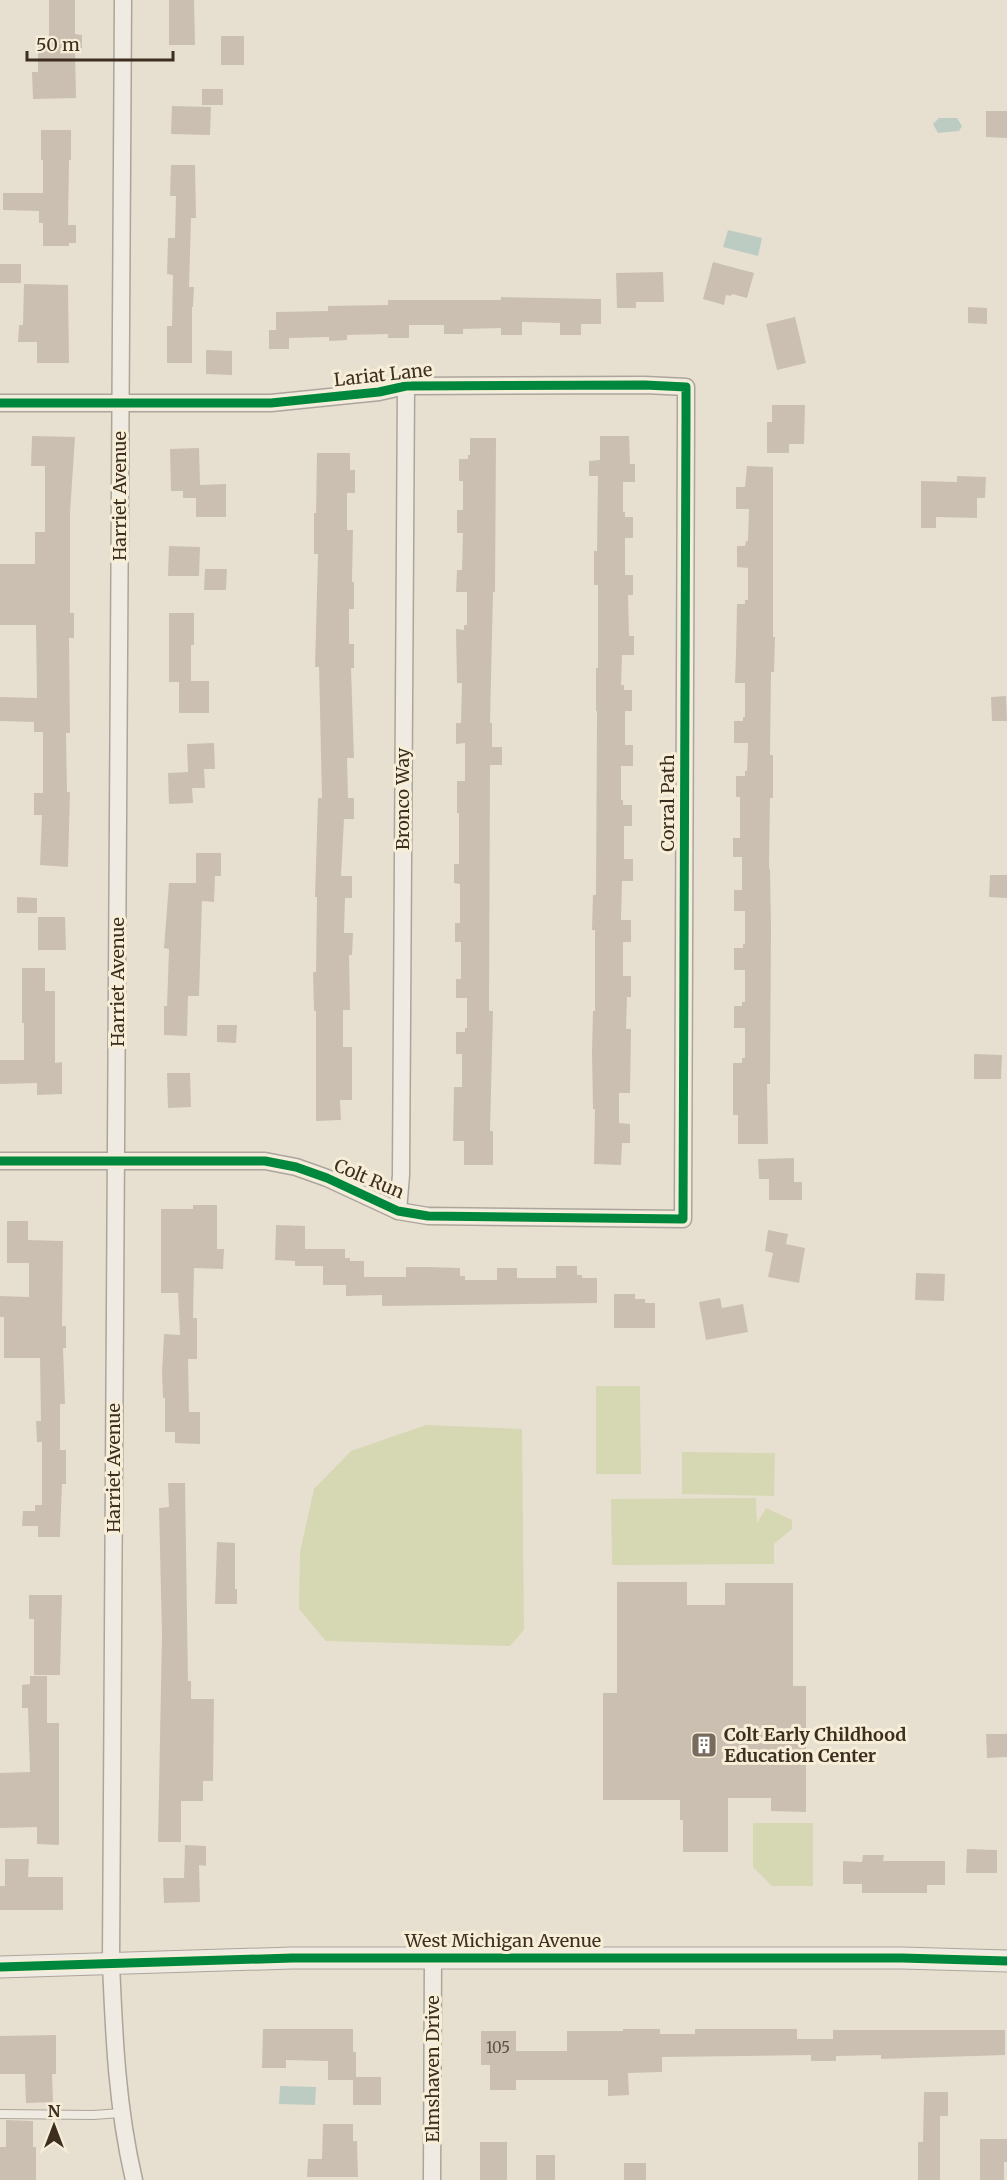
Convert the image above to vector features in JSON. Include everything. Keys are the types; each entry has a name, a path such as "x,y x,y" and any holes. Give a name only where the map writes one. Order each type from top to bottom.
{"street":[{"name":"Harriet Avenue","path":"123,0 111,1963 114,2041 121,2113 134,2180"},
{"name":"Lariat Lane","path":"0,403 270,403 379,392 406,386 645,385 686,387"},
{"name":"Bronco Way","path":"398,1211 401,1163 406,386"},
{"name":"Corral Path","path":"683,1218 686,387"},
{"name":"Colt Run","path":"0,1161 265,1161 296,1167 327,1178 398,1211 428,1216 683,1218"},
{"name":"West Michigan Avenue","path":"0,1967 292,1958 902,1958 1007,1961"},
{"name":"Elmshaven Drive","path":"432,2180 433,1958"}],"lane":[{"path":"0,2114 121,2113"}],"green space":[{"path":"596,1386 640,1386 641,1474 596,1474"},
{"path":"426,1425 522,1429 524,1630 510,1646 326,1641 299,1609 300,1552 314,1489 351,1451"},
{"path":"682,1452 775,1453 774,1496 682,1494"},
{"path":"756,1498 757,1523 766,1508 792,1520 792,1529 774,1544 774,1564 612,1565 611,1499"},
{"path":"753,1823 813,1823 813,1886 772,1886 753,1867"}],"shaded area":[{"path":"939,118 957,118 962,126 959,131 938,133 933,124"},
{"path":"728,230 762,238 758,256 723,247"},
{"path":"280,2086 316,2087 315,2105 279,2104"}],"building":[{"path":"49,0 75,0 75,34 82,35 82,53 75,53 76,98 33,99 32,72 38,72 38,41 49,41"},
{"path":"169,0 194,0 195,45 169,45"},
{"path":"221,36 244,36 244,65 221,65"},
{"path":"202,89 223,89 223,105 202,105"},
{"path":"172,106 211,107 210,135 171,134"},
{"path":"986,111 1007,111 1007,138 986,137"},
{"path":"41,130 71,130 68,225 76,225 76,243 69,243 69,246 43,246 43,223 39,223 39,211 3,210 3,193 43,193"},
{"path":"171,165 195,165 196,218 191,218 189,287 194,287 192,363 167,363 167,326 172,326 173,275 167,274 168,238 175,238 176,196 170,196"},
{"path":"713,262 754,273 747,298 732,294 731,296 726,295 724,305 703,299"},
{"path":"0,264 21,264 21,283 0,283"},
{"path":"663,272 664,302 636,302 636,308 617,308 616,273"},
{"path":"24,284 68,285 69,363 37,363 37,342 18,342 19,325 23,325"},
{"path":"501,297 601,299 601,324 581,324 581,335 560,335 560,323 522,322 522,335 501,335 501,328 463,329 463,334 444,334 444,325 409,325 409,338 388,338 388,334 347,335 347,340 329,341 329,337 289,338 289,349 269,349 269,330 276,330 276,312 328,311 328,306 388,305 388,300 501,300"},
{"path":"968,307 987,308 987,324 968,323"},
{"path":"795,317 806,363 777,370 766,324"},
{"path":"206,350 232,351 232,375 206,374"},
{"path":"772,405 805,405 804,444 789,444 789,453 767,453 767,422 772,422"},
{"path":"32,436 75,437 70,513 70,613 74,613 74,638 69,638 70,733 66,733 67,792 70,792 68,867 40,865 42,815 34,815 34,793 43,793 43,732 34,732 34,722 0,721 0,697 37,698 36,625 0,625 0,564 35,564 35,532 45,532 45,466 31,466"},
{"path":"600,436 629,436 630,464 635,464 635,482 623,482 623,512 625,512 625,517 633,517 633,538 625,538 625,575 633,575 633,595 628,595 629,636 634,636 634,655 622,655 621,685 624,685 624,690 632,690 632,711 625,711 625,745 633,745 633,766 621,766 621,800 623,800 623,805 632,805 632,826 624,826 624,859 633,859 633,881 622,881 621,920 631,920 631,942 623,942 623,976 631,976 631,997 627,997 626,1029 631,1029 630,1093 619,1093 619,1123 630,1124 630,1143 622,1143 621,1165 594,1164 595,1109 593,1109 592,1051 593,1011 595,1011 595,930 592,930 593,895 596,895 598,585 594,585 594,551 597,551 598,476 589,476 589,461 600,460"},
{"path":"470,438 496,438 495,592 493,592 490,723 492,723 492,747 502,747 502,765 490,765 489,1011 493,1011 490,1131 493,1131 493,1165 464,1165 464,1141 453,1141 454,1087 462,1087 462,1054 456,1054 456,1032 465,1032 467,1028 467,998 456,998 456,979 461,979 461,942 455,942 455,923 460,923 460,884 454,883 454,864 459,864 457,781 465,781 465,743 456,744 456,723 461,723 462,683 457,683 456,629 464,630 464,625 467,625 467,592 456,592 457,570 462,570 463,533 457,533 457,510 463,510 463,481 459,481 459,459 468,459"},
{"path":"199,448 200,485 226,484 226,517 196,517 196,498 183,498 183,491 171,491 170,449"},
{"path":"317,453 350,453 350,470 355,470 355,493 347,493 347,530 353,530 354,609 349,609 349,644 354,644 354,668 351,668 354,758 347,758 348,798 354,798 354,819 344,819 341,876 352,876 352,898 345,898 344,933 353,933 352,955 349,955 350,1010 343,1010 343,1047 352,1047 352,1100 340,1100 341,1120 316,1121 316,1011 314,1011 313,972 316,972 317,897 315,897 318,798 322,798 319,667 315,667 318,554 314,554 314,513 316,513"},
{"path":"747,466 773,467 773,637 775,637 774,672 771,672 770,755 773,755 773,798 770,798 768,1144 738,1144 738,1115 733,1115 733,1063 742,1063 742,1058 745,1058 745,1028 734,1028 734,1006 742,1006 742,1002 745,1002 745,970 734,970 734,948 743,948 745,944 745,911 734,911 734,890 742,890 742,857 733,857 733,838 740,838 740,797 736,797 736,776 745,776 745,771 747,771 748,743 734,743 734,721 743,721 745,717 745,683 735,683 737,604 745,604 745,600 748,600 748,568 737,567 737,546 745,546 748,541 749,509 736,509 736,487 745,487"},
{"path":"957,476 986,477 985,498 977,498 977,518 936,517 936,528 921,528 921,481 957,482"},
{"path":"169,546 200,547 199,576 168,576"},
{"path":"205,569 227,569 226,590 204,590"},
{"path":"169,613 194,613 191,681 209,681 209,713 179,713 179,682 169,682"},
{"path":"1006,696 1007,721 992,721 991,697"},
{"path":"214,743 215,769 204,769 205,788 192,788 193,803 169,804 168,773 188,772 187,744"},
{"path":"196,853 221,853 221,876 215,876 214,902 202,901 199,996 188,996 187,1036 164,1035 169,949 164,948 169,883 196,883"},
{"path":"990,875 1007,875 1007,898 989,897"},
{"path":"17,897 37,898 37,913 17,913"},
{"path":"38,917 65,917 66,950 38,950"},
{"path":"22,968 45,968 45,991 55,991 55,1063 62,1062 62,1094 37,1095 37,1083 0,1084 0,1060 24,1060"},
{"path":"217,1025 237,1025 236,1043 217,1042"},
{"path":"974,1054 1002,1055 1001,1079 974,1079"},
{"path":"167,1073 190,1073 191,1107 168,1108"},
{"path":"794,1158 794,1182 802,1182 802,1200 769,1200 769,1179 759,1179 758,1159"},
{"path":"193,1205 217,1205 217,1249 224,1249 223,1269 194,1268 193,1318 197,1318 197,1359 188,1359 189,1412 200,1412 200,1444 175,1443 175,1432 165,1432 162,1373 164,1334 180,1335 178,1293 161,1293 161,1209 193,1209"},
{"path":"7,1221 28,1221 28,1240 63,1241 62,1326 66,1326 66,1348 63,1348 65,1404 60,1404 60,1450 66,1450 66,1484 62,1484 60,1537 38,1537 38,1526 22,1526 23,1511 35,1511 35,1505 42,1505 42,1442 37,1442 36,1421 41,1421 40,1358 4,1358 4,1317 0,1317 0,1296 29,1297 29,1263 7,1263"},
{"path":"276,1225 305,1226 305,1249 345,1249 345,1258 350,1258 350,1261 364,1261 364,1277 406,1277 406,1267 429,1267 460,1268 460,1276 465,1276 465,1280 497,1280 497,1268 517,1268 517,1278 556,1278 556,1266 577,1266 577,1275 582,1275 582,1278 597,1278 597,1303 382,1306 382,1295 346,1296 346,1285 323,1285 323,1266 295,1266 295,1261 275,1260"},
{"path":"768,1230 788,1234 786,1244 805,1248 799,1283 768,1277 773,1253 765,1251"},
{"path":"916,1273 945,1274 944,1301 915,1300"},
{"path":"614,1294 635,1294 635,1299 645,1299 645,1303 655,1303 655,1328 614,1328"},
{"path":"720,1298 722,1308 743,1304 748,1332 706,1340 699,1302"},
{"path":"168,1483 185,1483 188,1681 191,1681 191,1699 214,1699 213,1781 203,1781 203,1801 181,1801 181,1842 158,1842 162,1634 159,1508 169,1507"},
{"path":"217,1542 235,1543 237,1604 215,1604"},
{"name":"Colt Early Childhood Education Center","path":"617,1582 687,1582 687,1605 725,1605 725,1583 793,1583 793,1686 806,1686 806,1812 771,1811 771,1798 728,1798 728,1852 683,1852 683,1820 680,1820 680,1800 603,1800 603,1693 617,1693"},
{"path":"29,1595 62,1595 60,1675 34,1675 34,1619 29,1619"},
{"path":"30,1676 47,1676 47,1723 59,1723 59,1845 37,1844 37,1827 0,1828 0,1773 30,1772 28,1708 22,1708 22,1685 30,1684"},
{"path":"986,1734 1007,1734 1007,1757 987,1758"},
{"path":"185,1845 206,1846 206,1866 199,1865 200,1902 164,1903 163,1878 184,1878"},
{"path":"967,1849 997,1850 997,1873 966,1873"},
{"path":"863,1855 884,1855 883,1861 945,1861 945,1885 927,1885 927,1893 862,1893 862,1884 843,1884 843,1861 862,1862"},
{"path":"5,1859 29,1859 28,1877 63,1877 63,1910 0,1910 0,1886 5,1886"},
{"path":"263,2029 353,2029 356,2077 381,2077 381,2105 353,2105 353,2080 328,2080 328,2061 286,2060 286,2068 262,2068"},
{"path":"623,2029 660,2029 660,2034 695,2034 695,2029 797,2029 797,2039 833,2039 833,2030 1005,2030 1005,2055 881,2059 881,2055 836,2056 836,2061 811,2061 811,2055 662,2057 662,2072 628,2073 629,2095 608,2096 608,2080 516,2080 516,2090 490,2090 490,2065 481,2065 481,2031 516,2031 516,2051 567,2051 567,2031 623,2031"},
{"path":"56,2035 56,2074 52,2074 53,2102 26,2103 25,2074 0,2074 0,2036"},
{"path":"924,2092 948,2092 948,2116 940,2116 940,2180 918,2180 918,2142 923,2142"},
{"path":"6,2120 33,2121 36,2180 0,2180 0,2147 6,2147"},
{"path":"323,2124 353,2124 353,2141 357,2141 358,2177 307,2177 308,2159 322,2159"},
{"path":"980,2139 1007,2139 1004,2180 980,2180"},
{"path":"480,2142 507,2142 507,2180 480,2180"},
{"path":"536,2155 555,2155 555,2180 536,2180"},
{"path":"624,2163 646,2163 646,2180 624,2180"}],"cycle path":[{"path":"0,403 271,403 379,392 406,386 645,385 686,387 683,1219 428,1216 398,1211 327,1178 296,1167 265,1161 0,1161"},
{"path":"0,1967 292,1958 902,1958 1007,1961"}],"place":[{"name":"Colt Early Childhood Education Center","path":"704,1745"}]}
